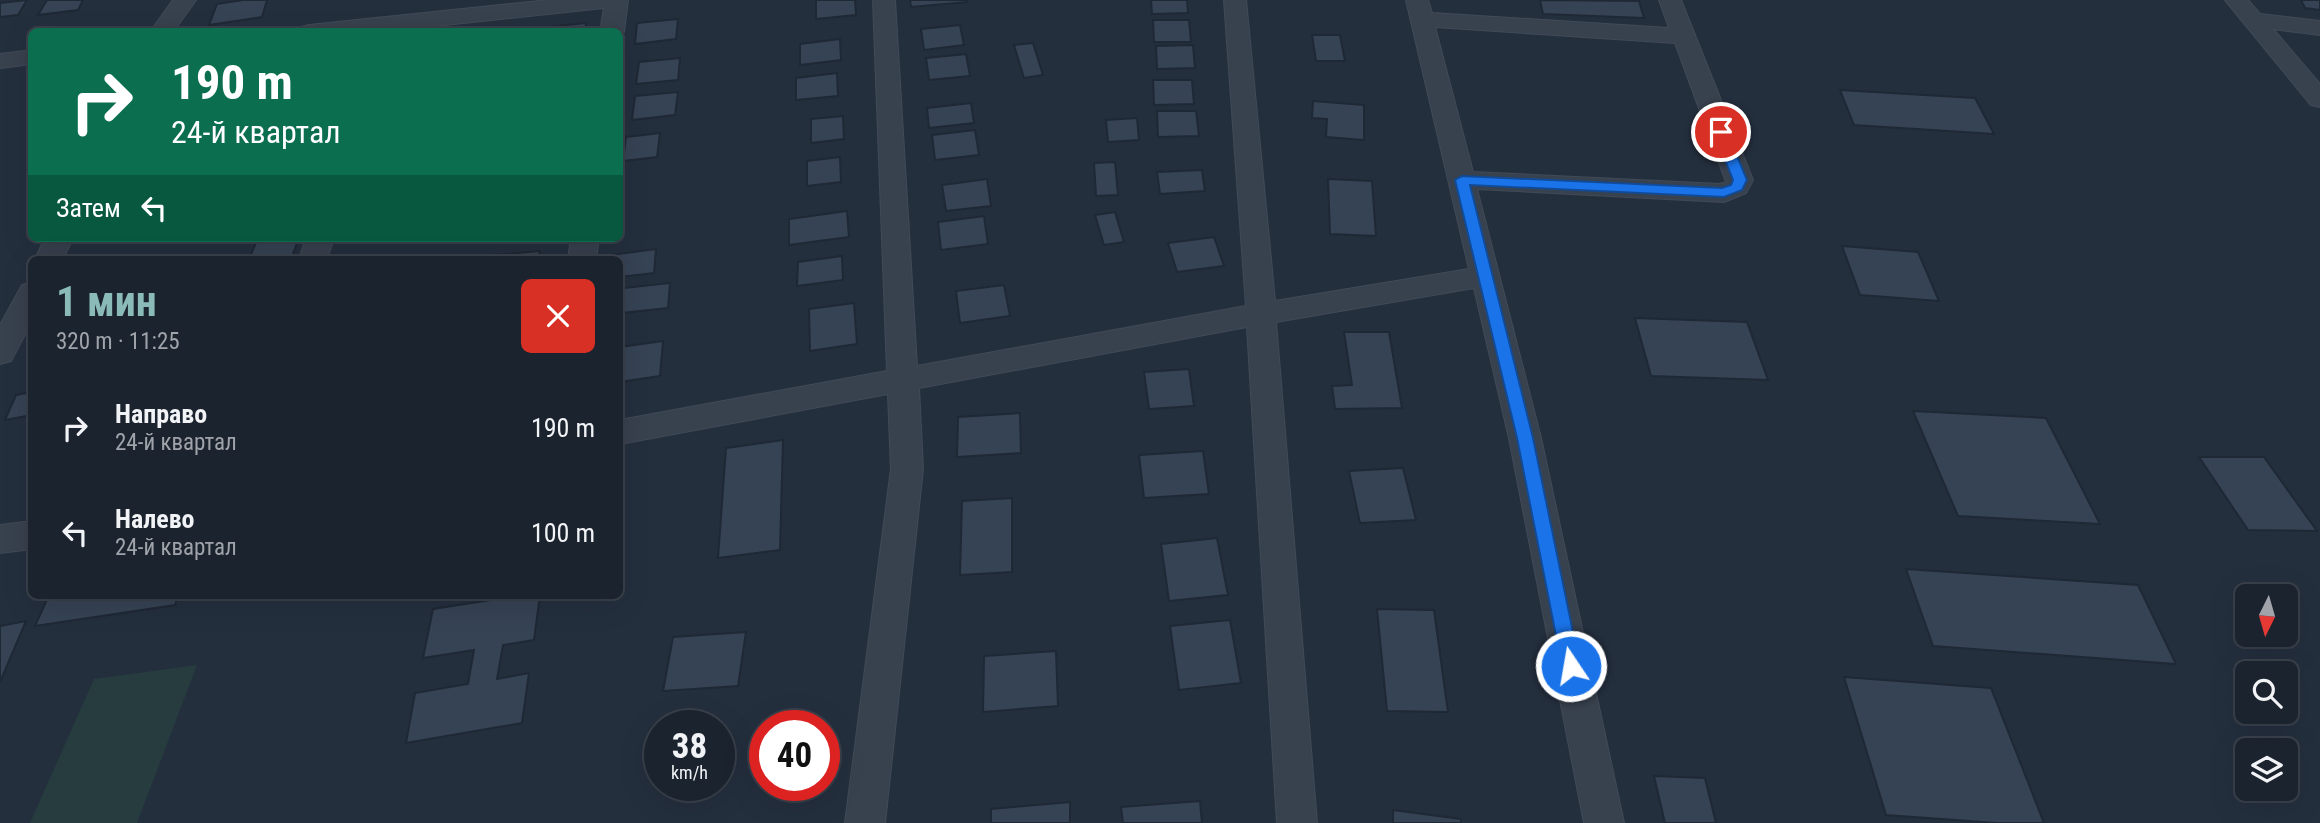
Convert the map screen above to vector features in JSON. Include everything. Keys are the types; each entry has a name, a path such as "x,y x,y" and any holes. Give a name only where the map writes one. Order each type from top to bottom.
{"street":[{"path":"164,28 185,0"},
{"path":"387,27 615,0 612,28"},
{"path":"865,823 907,469 884,0"},
{"path":"1234,0 1261,314 1297,823"},
{"path":"1462,180 1724,193 1737,187 1740,180 1670,0"},
{"path":"2236,0 2320,100"},
{"path":"1604,823 1525,438 1419,10 1682,36"},
{"path":"2255,20 2320,28"},
{"path":"0,61 28,58"},
{"path":"623,431 1261,314 1486,276"},
{"path":"0,353 28,300"},
{"path":"0,539 28,536"}],"green space":[{"path":"197,665 137,823 30,823 94,679"}],"building":[{"path":"27,0 18,15 0,17 0,3"},
{"path":"47,0 83,0 78,10 38,15"},
{"path":"267,0 262,17 209,25 217,4"},
{"path":"816,0 855,0 856,15 816,19"},
{"path":"910,0 967,0 967,2 911,7"},
{"path":"1151,0 1187,0 1188,13 1152,14"},
{"path":"1540,0 1639,1 1644,18 1543,14"},
{"path":"2301,0 2320,0 2320,10 2305,8"},
{"path":"678,19 676,39 635,44 637,23"},
{"path":"1153,20 1189,20 1191,42 1154,42"},
{"path":"586,23 585,28 546,27"},
{"path":"960,25 964,45 924,50 921,29"},
{"path":"1312,35 1340,35 1345,61 1316,61"},
{"path":"840,39 841,60 800,65 800,44"},
{"path":"1033,43 1043,75 1024,78 1014,45"},
{"path":"1193,45 1195,68 1157,69 1156,46"},
{"path":"966,54 970,76 929,80 926,58"},
{"path":"680,58 678,80 636,84 639,62"},
{"path":"837,73 838,96 796,100 796,78"},
{"path":"1153,80 1192,80 1194,104 1154,105"},
{"path":"1840,90 1975,98 1994,134 1854,125"},
{"path":"678,92 675,115 632,120 635,96"},
{"path":"1313,101 1364,105 1364,140 1326,137 1327,119 1312,118"},
{"path":"971,103 974,123 929,128 927,108"},
{"path":"1157,111 1196,111 1199,136 1158,137"},
{"path":"843,116 844,139 811,143 811,119"},
{"path":"1137,118 1139,140 1108,142 1106,120"},
{"path":"975,130 979,155 935,160 932,135"},
{"path":"660,133 657,157 623,161 626,137"},
{"path":"840,157 841,182 807,186 807,161"},
{"path":"1115,162 1118,195 1096,196 1094,163"},
{"path":"1202,170 1205,191 1160,194 1157,172"},
{"path":"987,179 991,206 946,211 942,185"},
{"path":"1328,179 1372,181 1376,236 1330,234"},
{"path":"847,211 849,237 789,245 789,219"},
{"path":"1115,212 1124,242 1104,245 1095,215"},
{"path":"984,216 988,244 941,250 938,222"},
{"path":"1214,237 1224,266 1177,272 1168,243"},
{"path":"256,242 297,242 292,256 250,256"},
{"path":"1842,246 1918,252 1939,301 1860,295"},
{"path":"656,249 654,273 623,277 623,256 611,255"},
{"path":"540,251 539,256 495,255"},
{"path":"842,256 843,280 797,286 798,262"},
{"path":"670,283 668,308 623,313 624,288"},
{"path":"1004,285 1010,316 960,323 956,291"},
{"path":"854,303 857,344 810,351 809,309"},
{"path":"1635,318 1747,322 1768,380 1651,376"},
{"path":"1344,332 1389,332 1402,408 1335,409 1332,386 1352,385"},
{"path":"663,341 660,376 623,382 623,347"},
{"path":"1189,369 1194,406 1149,409 1144,372"},
{"path":"28,393 28,416 5,420 16,395"},
{"path":"1913,411 2046,418 2100,524 1958,516"},
{"path":"1020,413 1021,453 957,457 958,417"},
{"path":"783,440 780,550 718,558 726,448"},
{"path":"1203,451 1209,494 1144,498 1139,455"},
{"path":"2199,457 2264,457 2317,531 2248,530"},
{"path":"1403,468 1416,520 1360,523 1349,471"},
{"path":"1012,498 1012,572 960,575 962,501"},
{"path":"1217,538 1228,595 1169,601 1161,544"},
{"path":"1906,569 2138,585 2176,664 1933,646"},
{"path":"47,599 177,599 175,605 35,626"},
{"path":"497,599 539,599 534,640 503,645 497,679 529,673 522,723 406,743 415,693 468,684 474,650 423,658 433,609"},
{"path":"1377,609 1434,610 1448,712 1387,711"},
{"path":"1230,620 1241,683 1179,690 1170,626"},
{"path":"26,621 0,682 0,626"},
{"path":"746,632 738,686 663,691 673,637"},
{"path":"1056,651 1058,706 983,712 984,656"},
{"path":"1844,677 1991,688 2044,823 1997,823 1886,815"},
{"path":"1654,776 1705,778 1716,823 1665,823"},
{"path":"1200,801 1202,823 1123,823 1121,807"},
{"path":"1070,802 1070,823 991,823 991,809"},
{"path":"1393,810 1461,819 1461,823 1393,823"}],"route":[{"path":"1571,666 1525,438 1462,180 1724,193 1737,187 1740,180 1721,132"}]}
